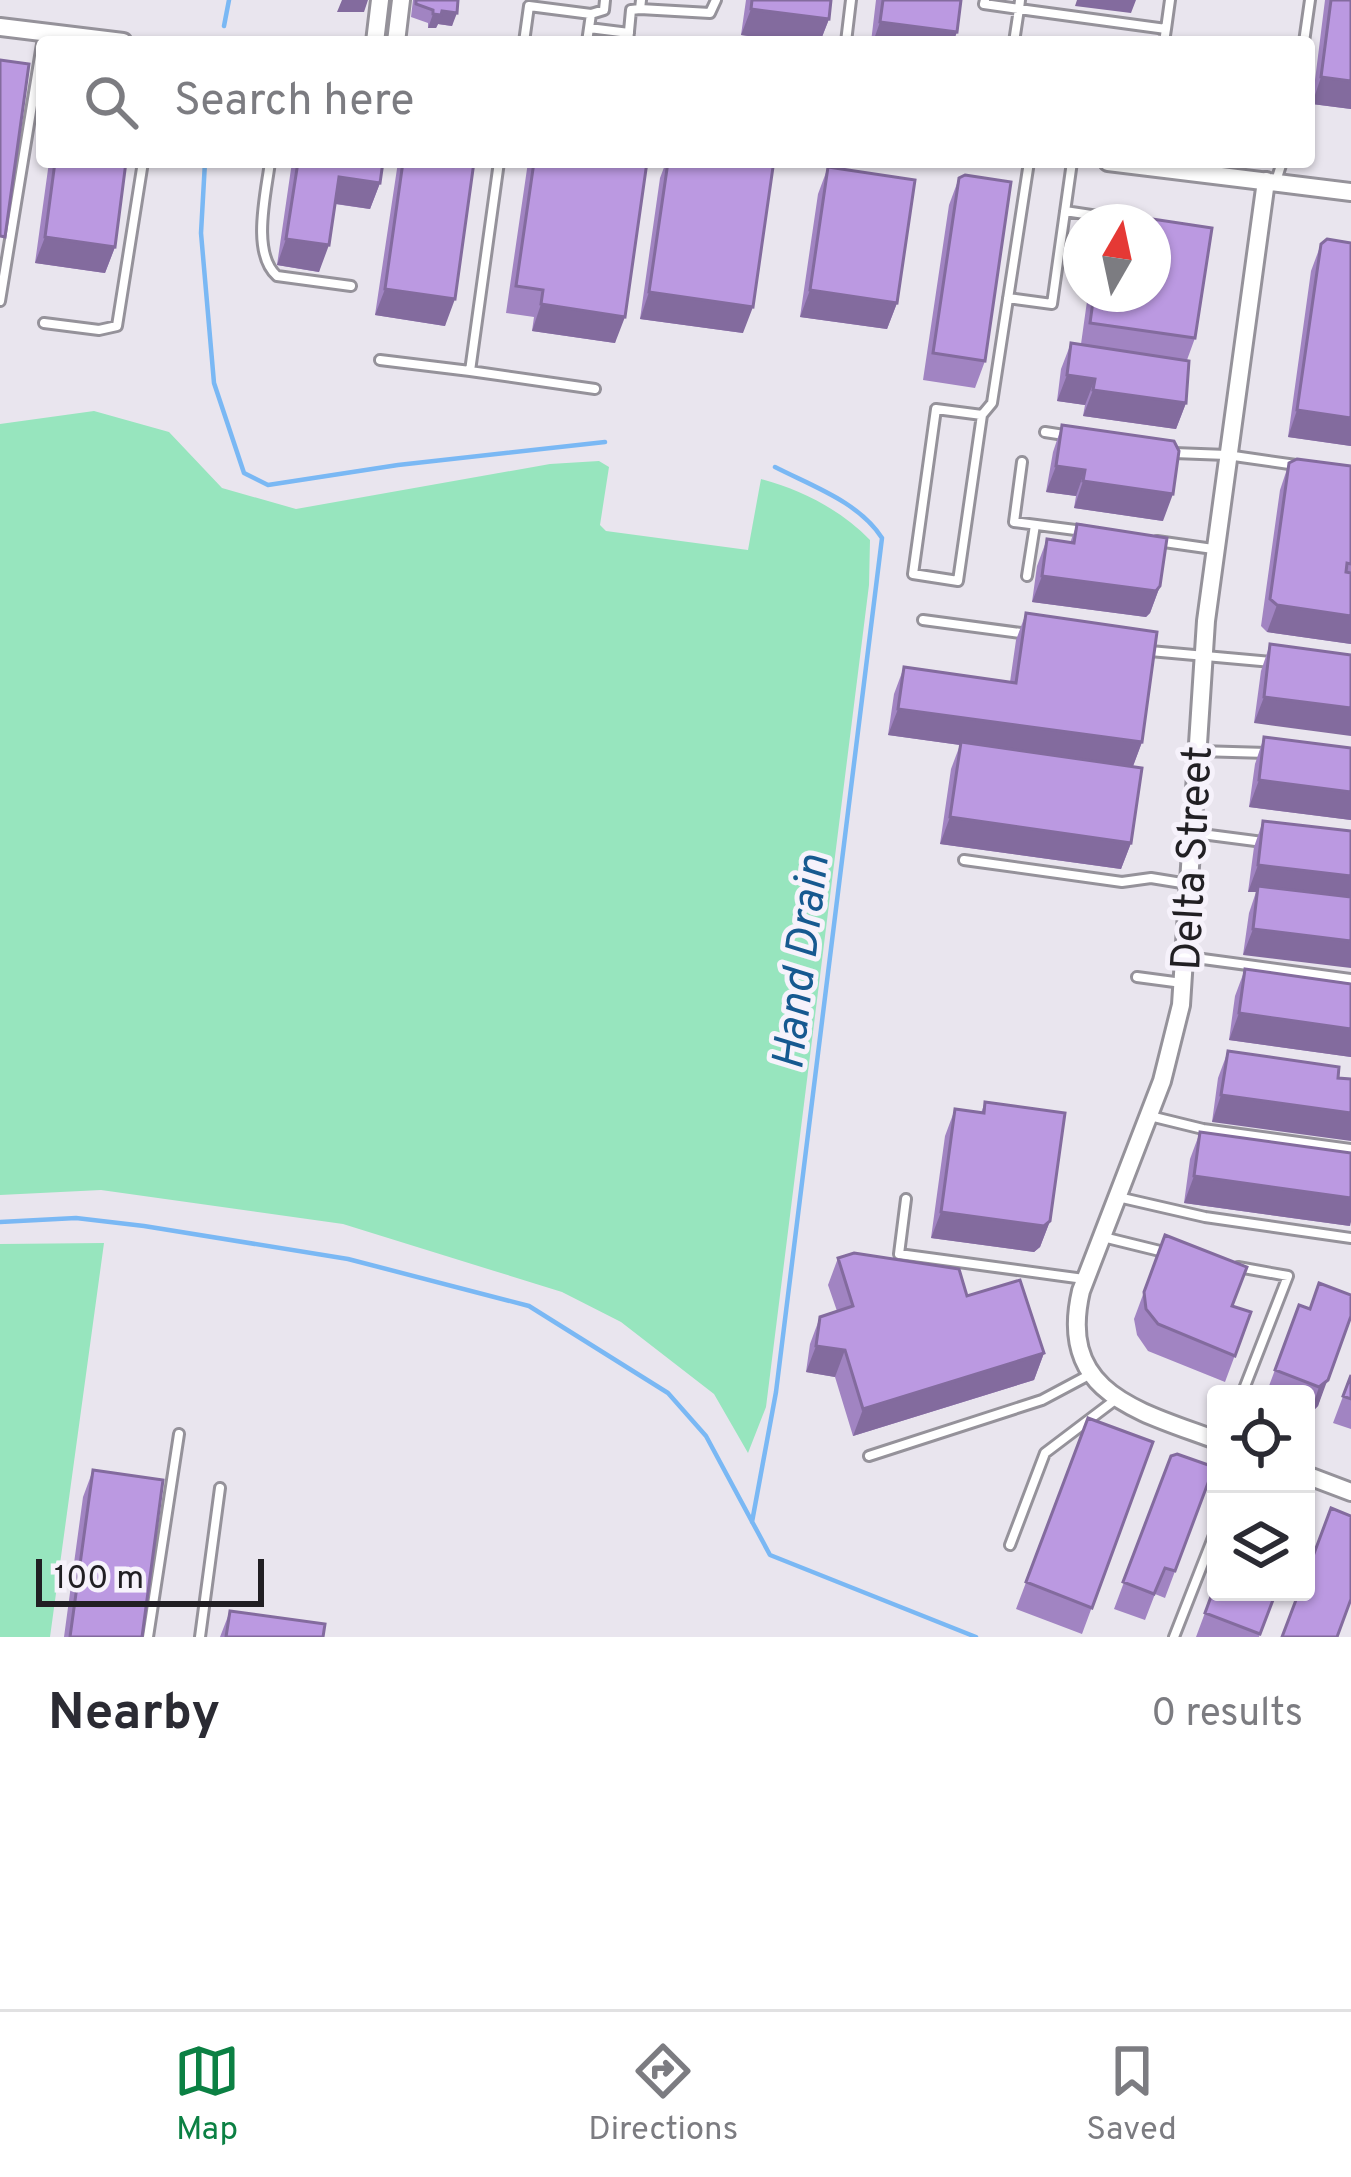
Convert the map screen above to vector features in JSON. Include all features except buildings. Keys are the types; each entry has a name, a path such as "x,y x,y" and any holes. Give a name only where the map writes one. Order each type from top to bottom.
{"street":[{"path":"376,36 380,0"},
{"path":"397,36 401,0"},
{"path":"0,27 36,37"},
{"path":"1171,168 1351,192"},
{"name":"Delta Street","path":"1090,1374 1080,1355 1075,1326 1085,1279 1172,1048 1184,983 1203,659 1226,455 1271,182"},
{"path":"1090,1374 1116,1399 1207,1436"},
{"path":"1315,1478 1351,1492"}],"lane":[{"path":"525,36 529,6 591,14 604,10 605,0"},
{"path":"680,11 681,0"},
{"path":"847,36 851,0"},
{"path":"985,0 984,4 1019,4 1166,29"},
{"path":"1165,36 1170,0"},
{"path":"1305,36 1310,0"},
{"path":"628,36 631,10 640,4 710,13 716,2"},
{"path":"1015,36 1019,4"},
{"path":"588,36 591,14"},
{"path":"589,28 620,36"},
{"path":"0,301 36,82"},
{"path":"44,323 99,331 117,326 142,168"},
{"path":"270,168 263,251 270,270 277,276 351,286"},
{"path":"470,371 498,168"},
{"path":"982,415 936,409 913,574 958,580 982,415 992,403 1028,168"},
{"path":"1066,204 1071,168"},
{"path":"1271,182 1279,168"},
{"path":"1008,298 1052,304 1063,226"},
{"path":"380,360 595,388"},
{"path":"1045,432 1066,435"},
{"path":"1166,452 1310,467"},
{"path":"1022,463 1014,522 1095,533"},
{"path":"1027,576 1035,524"},
{"path":"1136,538 1215,549"},
{"path":"922,620 1034,634"},
{"path":"1139,650 1281,663"},
{"path":"1197,751 1288,755"},
{"path":"1193,833 1283,844"},
{"path":"964,860 1122,882 1151,878 1191,884"},
{"path":"1186,957 1351,980"},
{"path":"1137,977 1184,983"},
{"path":"1148,1116 1203,1129 1351,1149"},
{"path":"1117,1197 1351,1238"},
{"path":"906,1199 899,1253 1085,1279"},
{"path":"1101,1237 1176,1255"},
{"path":"1221,1263 1288,1276 1246,1385"},
{"path":"869,1456 1042,1400 1090,1374"},
{"path":"1010,1545 1046,1453 1116,1399"},
{"path":"148,1637 179,1434"},
{"path":"200,1637 220,1489"},
{"path":"1174,1637 1207,1553"}],"green space":[{"path":"94,411 169,432 222,488 296,509 550,464 599,461 609,467 600,525 606,531 748,550 761,479 820,502 870,540 869,585 766,1407 748,1453 714,1394 621,1322 562,1292 343,1224 101,1190 0,1195 0,424"},
{"path":"104,1243 50,1637 0,1637 0,1244"}],"waterway":[{"name":"Hand Drain","path":"224,26 229,0"},
{"name":"Hand Drain","path":"205,168 201,233 214,383 244,473 268,485 605,442"},
{"name":"Hand Drain","path":"752,1522 776,1392 882,538 848,505 775,467"},
{"path":"0,1222 76,1218 144,1226 348,1259 529,1306 668,1393 706,1436 770,1555 976,1637"}]}
